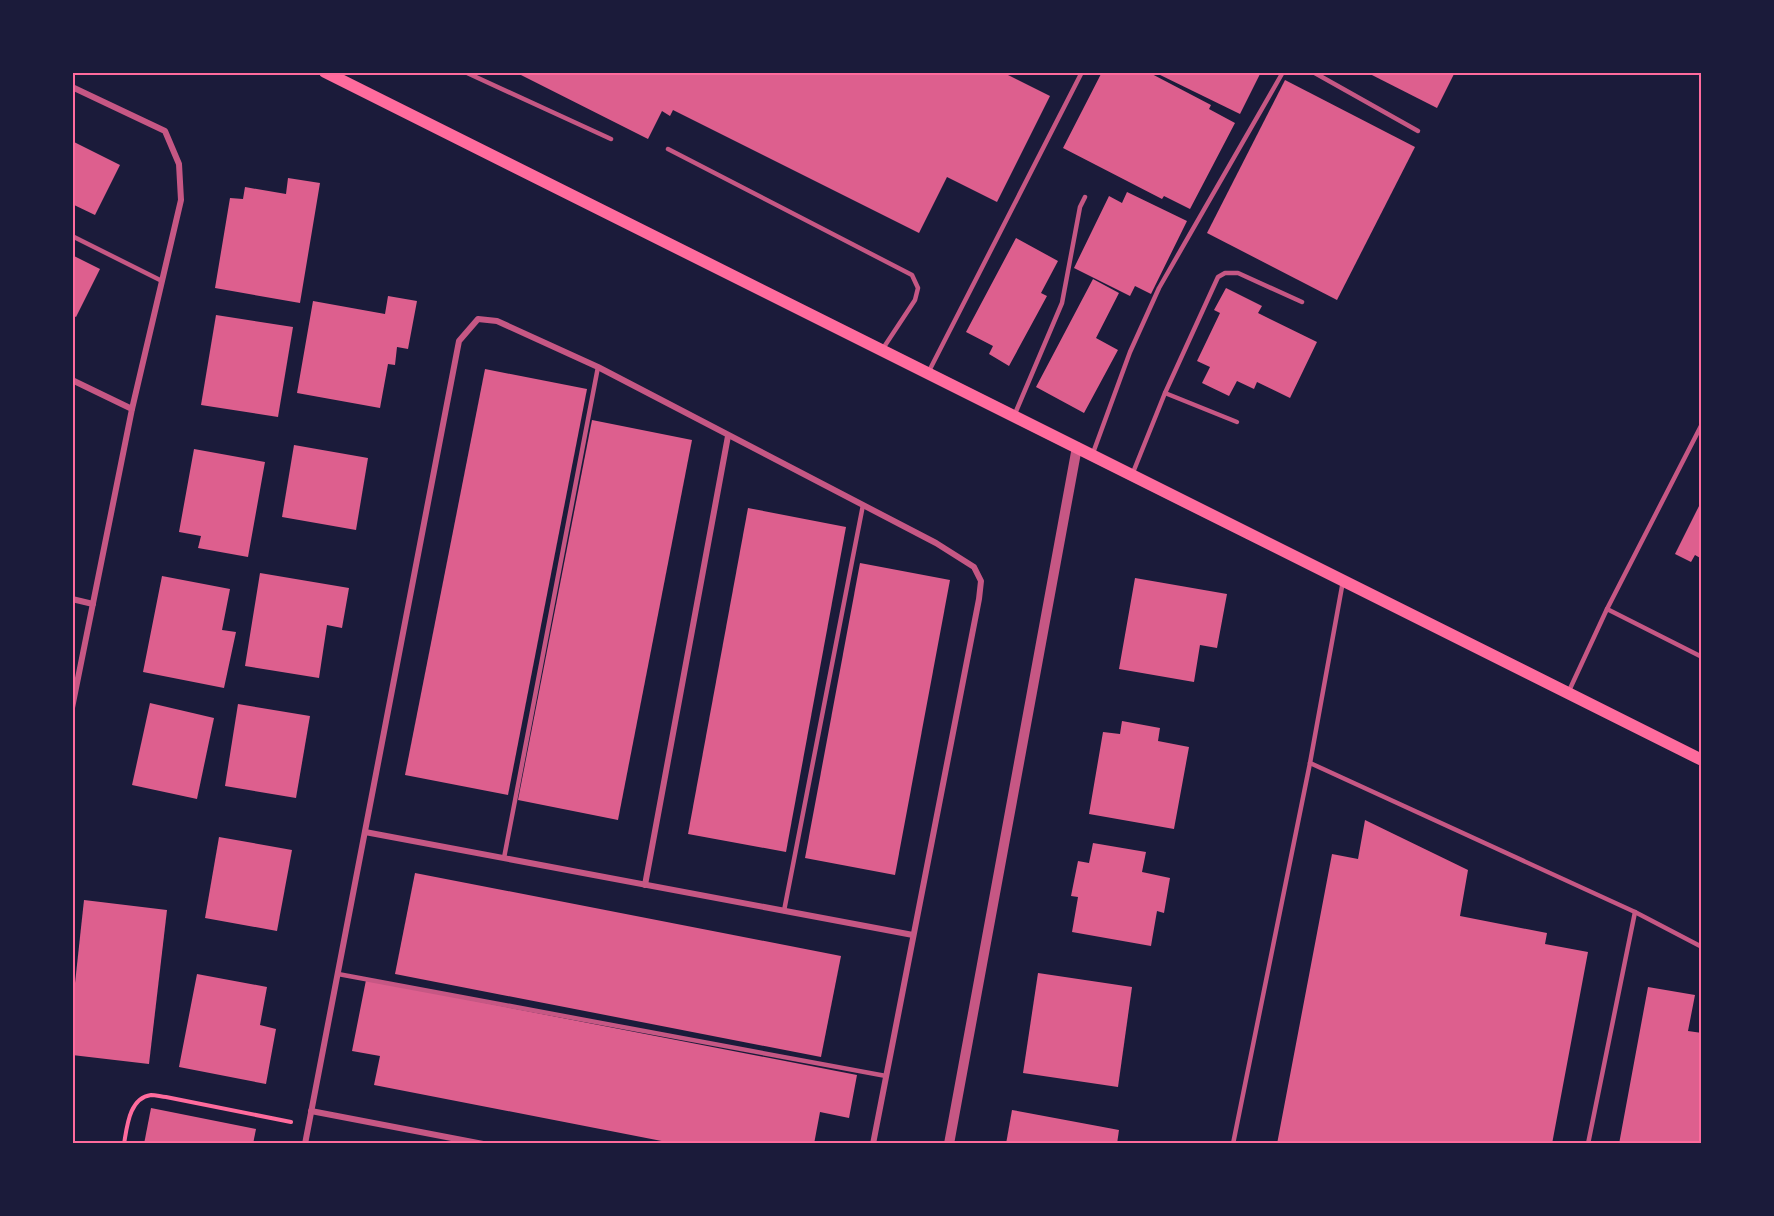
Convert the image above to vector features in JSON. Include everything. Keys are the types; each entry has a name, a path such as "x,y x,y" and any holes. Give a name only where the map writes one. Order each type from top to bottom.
{"main road":[{"path":"325,72 343,76 882,350 1702,760"}],"street":[{"path":"72,87 165,131 179,164 181,200 132,409 72,708"},
{"path":"305,1144 459,342 478,319 497,321 598,367 936,543 974,567 981,581 873,1144"},
{"path":"72,380 132,409"},
{"path":"645,885 729,436"},
{"path":"949,1144 1077,447"},
{"path":"72,599 93,604"},
{"path":"365,832 913,935"},
{"path":"311,1111 449,1141 483,1144"}],"lane":[{"path":"465,72 611,139"},
{"path":"928,373 1080,72"},
{"path":"1092,455 1130,352 1159,288 1283,72"},
{"path":"1314,72 1418,131"},
{"path":"668,149 912,275 918,288 915,300 882,350"},
{"path":"1014,416 1062,303 1080,207 1085,197"},
{"path":"72,236 162,281"},
{"path":"1132,475 1165,393 1218,277 1225,273 1238,273 1302,302"},
{"path":"504,858 598,367"},
{"path":"1165,393 1237,422"},
{"path":"1568,693 1607,609 1702,424"},
{"path":"783,911 863,505"},
{"path":"1233,1144 1310,763 1343,580"},
{"path":"1607,609 1702,657"},
{"path":"1310,763 1635,912 1702,947"},
{"path":"1588,1144 1635,912"},
{"path":"338,974 886,1076"}],"path":[{"path":"124,1144 132,1110 138,1101 150,1095 308,1126"}],"building":[{"path":"515,72 1002,72 1050,96 997,202 947,177 919,233 673,110 670,116 662,111 648,139"},
{"path":"1102,72 1148,72 1211,105 1209,109 1235,123 1190,209 1164,196 1162,199 1063,148"},
{"path":"1154,72 1261,72 1240,114"},
{"path":"1366,72 1455,72 1437,108"},
{"path":"1285,80 1415,147 1337,300 1207,233"},
{"path":"72,141 120,165 95,215 72,204"},
{"path":"288,178 320,183 300,303 215,288 230,198 243,199 245,187 286,194"},
{"path":"1127,192 1187,221 1151,294 1135,286 1130,296 1074,268 1109,196 1122,203"},
{"path":"1016,238 1058,261 1041,293 1047,296 1009,366 989,354 993,346 966,332"},
{"path":"72,255 100,269 76,317 72,315"},
{"path":"1093,279 1119,293 1096,338 1118,350 1084,413 1036,387"},
{"path":"1226,288 1262,306 1258,313 1317,342 1290,398 1257,382 1254,389 1237,381 1229,396 1202,383 1210,367 1197,361 1220,313 1214,310"},
{"path":"388,296 417,301 408,349 397,347 395,365 388,364 380,408 297,393 313,301 385,314"},
{"path":"216,315 293,327 278,417 201,405"},
{"path":"485,369 587,389 508,795 405,775"},
{"path":"592,420 692,440 618,820 518,800"},
{"path":"294,445 368,458 356,530 282,517"},
{"path":"194,449 265,462 248,557 198,548 201,536 179,532"},
{"path":"1702,500 1702,559 1695,555 1691,562 1675,554"},
{"path":"748,508 846,527 786,852 688,834"},
{"path":"860,563 950,580 895,875 805,858"},
{"path":"260,573 349,588 342,628 327,625 319,678 245,666"},
{"path":"162,576 230,589 222,630 236,632 224,688 143,672"},
{"path":"1135,578 1227,594 1217,648 1200,645 1194,682 1119,669"},
{"path":"150,703 214,718 197,799 132,785"},
{"path":"238,704 310,716 296,798 225,786"},
{"path":"1122,721 1160,728 1158,741 1189,747 1174,829 1089,814 1103,732 1120,734"},
{"path":"1365,820 1468,870 1460,916 1547,933 1545,944 1588,952 1552,1144 1277,1144 1332,854 1358,859"},
{"path":"219,837 292,850 277,931 205,918"},
{"path":"1093,843 1146,852 1142,872 1170,878 1164,913 1157,911 1151,946 1072,932 1078,897 1071,896 1078,861 1089,863"},
{"path":"415,873 841,956 821,1057 395,974"},
{"path":"84,900 167,910 149,1064 72,1055 72,1011"},
{"path":"1038,973 1132,987 1118,1087 1023,1073"},
{"path":"197,974 267,987 260,1025 276,1029 266,1084 179,1067"},
{"path":"366,980 857,1075 849,1118 820,1112 814,1144 677,1144 374,1085 380,1056 352,1051"},
{"path":"1648,987 1695,995 1688,1031 1702,1033 1702,1144 1619,1144"},
{"path":"151,1108 256,1129 253,1144 144,1144"},
{"path":"1012,1110 1119,1130 1117,1144 1006,1144"}]}
